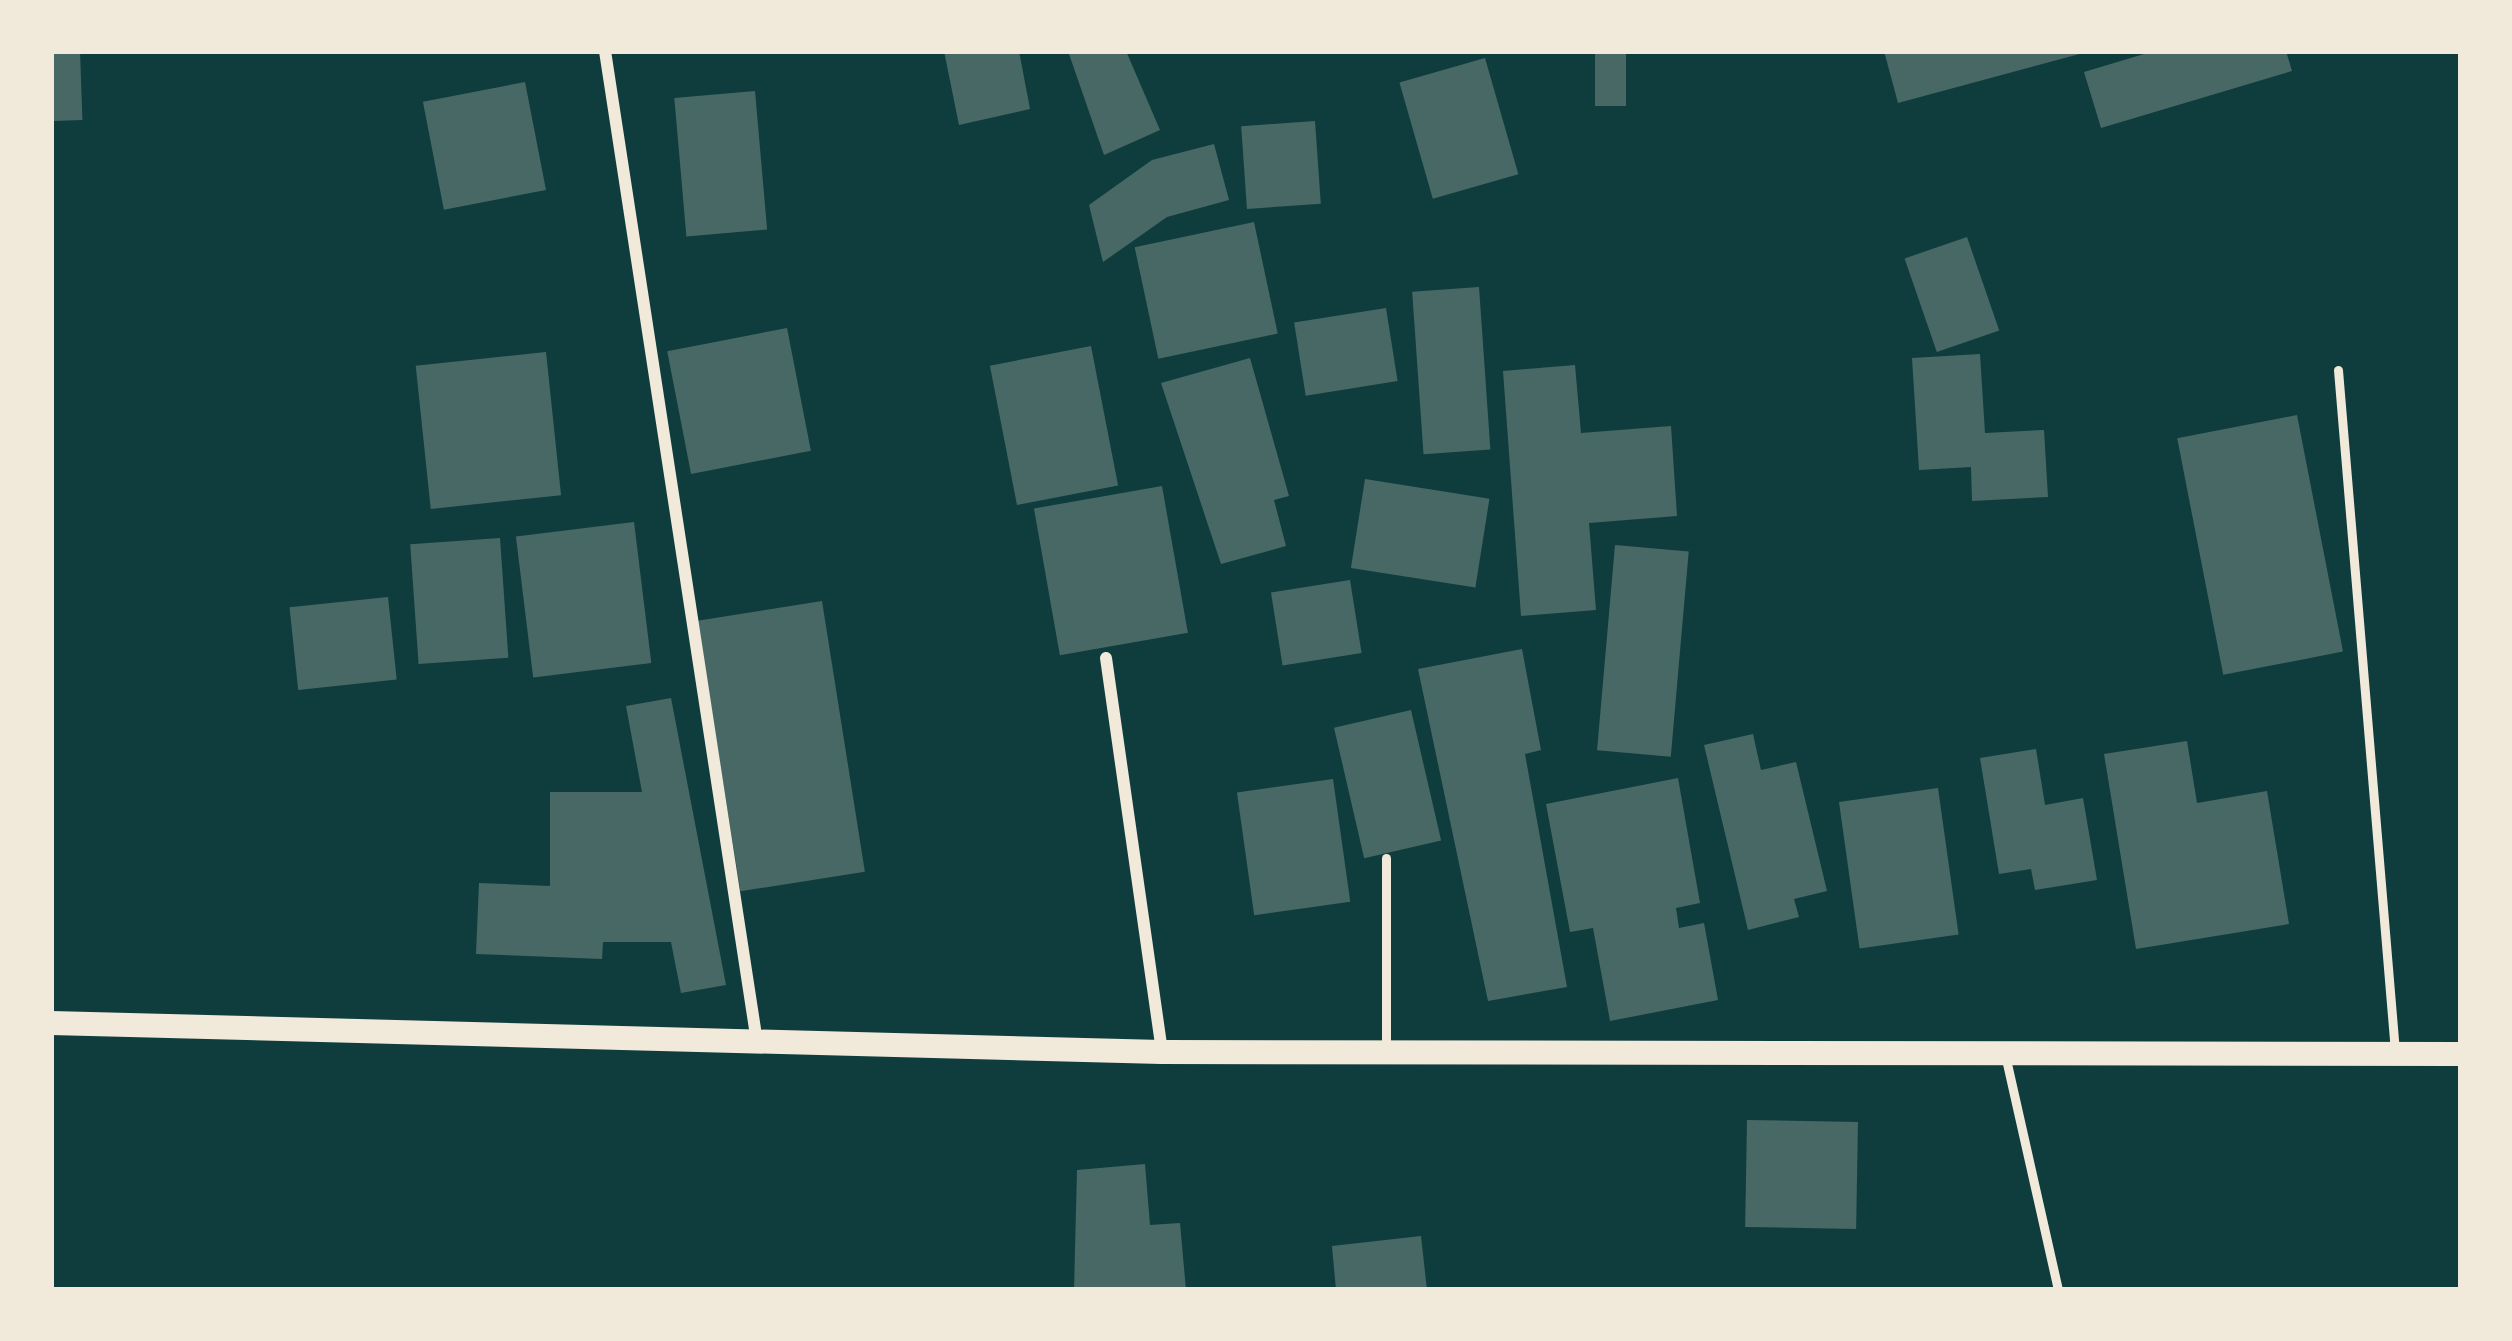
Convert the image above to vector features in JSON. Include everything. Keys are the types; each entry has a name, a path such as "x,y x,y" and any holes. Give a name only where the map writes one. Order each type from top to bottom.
{"main road":[{"path":"51,1023 756,1036 1162,1052 2006,1059 2461,1054"}],"street":[{"path":"605,51 756,1036"},
{"path":"1106,658 1162,1052"}],"lane":[{"path":"2338,370 2395,1054"},
{"path":"1386,858 1386,1051"},
{"path":"2006,1059 2058,1290"}],"building":[{"path":"80,51 82,120 53,121 51,52"},
{"path":"944,51 1019,51 1030,109 959,125"},
{"path":"1068,51 1126,51 1160,130 1104,155"},
{"path":"1595,51 1626,51 1626,106 1595,106"},
{"path":"1884,51 2087,51 2087,52 1898,103"},
{"path":"2154,51 2286,51 2292,71 2101,128 2084,72"},
{"path":"1485,58 1518,174 1433,199 1399,83"},
{"path":"525,82 546,190 444,210 423,102"},
{"path":"755,91 767,229 686,237 674,98"},
{"path":"1315,121 1321,204 1247,209 1241,126"},
{"path":"1214,144 1229,200 1167,217 1103,262 1089,205 1152,160"},
{"path":"1254,222 1278,334 1158,359 1135,247"},
{"path":"1967,237 1999,331 1937,352 1905,258"},
{"path":"1479,287 1490,450 1424,454 1412,292"},
{"path":"1386,308 1398,381 1306,396 1294,323"},
{"path":"787,328 811,451 691,474 667,351"},
{"path":"1091,346 1118,485 1017,505 990,366"},
{"path":"546,352 561,495 431,509 416,366"},
{"path":"1980,354 1985,433 2044,430 2048,497 1972,501 1971,467 1919,470 1912,358"},
{"path":"1250,358 1289,496 1274,500 1286,546 1221,564 1161,383"},
{"path":"1575,365 1581,433 1671,426 1677,516 1589,523 1596,610 1521,616 1503,371"},
{"path":"2297,415 2343,652 2223,675 2177,438"},
{"path":"1365,479 1489,499 1475,588 1351,568"},
{"path":"1162,486 1188,633 1060,655 1034,509"},
{"path":"634,522 651,663 533,677 516,537"},
{"path":"500,538 508,658 419,664 410,544"},
{"path":"1615,545 1689,551 1671,757 1597,750"},
{"path":"1350,580 1362,653 1283,666 1271,593"},
{"path":"388,597 397,680 298,690 290,607"},
{"path":"822,601 865,872 740,891 698,621"},
{"path":"1522,649 1541,750 1525,754 1567,987 1488,1001 1418,669"},
{"path":"671,698 726,985 681,993 671,942 603,942 602,959 476,954 479,883 550,886 550,792 642,792 626,706"},
{"path":"1411,710 1441,841 1364,858 1334,728"},
{"path":"1753,734 1761,770 1796,762 1827,891 1794,899 1799,917 1748,930 1704,745"},
{"path":"2187,741 2197,803 2267,791 2289,924 2136,949 2104,754"},
{"path":"2036,749 2045,805 2083,798 2097,880 2035,890 2031,869 1999,874 1980,758"},
{"path":"1678,778 1700,903 1676,908 1679,928 1704,923 1718,1000 1610,1021 1593,928 1570,932 1546,804"},
{"path":"1333,779 1350,902 1254,915 1237,792"},
{"path":"1938,788 1959,935 1860,948 1839,802"},
{"path":"1747,1120 1858,1122 1856,1229 1745,1227"},
{"path":"1145,1164 1150,1225 1180,1223 1186,1290 1074,1290 1077,1170"},
{"path":"1421,1236 1427,1290 1336,1290 1332,1246"}]}
